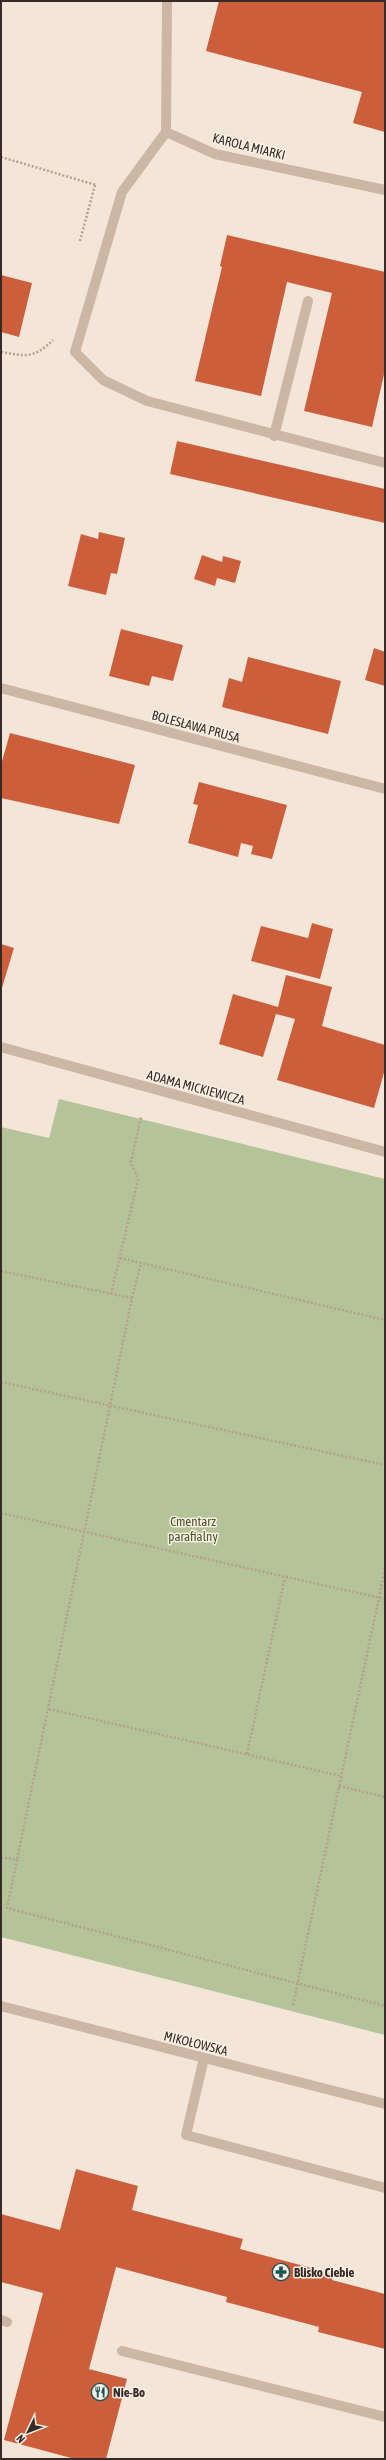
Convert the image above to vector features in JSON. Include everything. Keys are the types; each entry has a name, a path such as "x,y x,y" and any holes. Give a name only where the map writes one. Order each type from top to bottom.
{"street":[{"path":"167,1 166,132 122,192 75,352 103,380 147,401 274,436 385,462"},
{"name":"KAROLA MIARKI","path":"166,132 215,154 385,190"},
{"path":"274,436 308,301"},
{"name":"BOLESŁAWA PRUSA","path":"1,688 385,790"},
{"name":"ADAMA MICKIEWICZA","path":"1,1047 385,1152"},
{"name":"MIKOŁOWSKA","path":"1,2006 385,2104"},
{"path":"204,2058 186,2135 385,2188"},
{"path":"122,2351 385,2417"}],"path":[{"path":"1,157 122,192"},
{"path":"79,246 96,185"},
{"path":"1,352 29,356 42,350 54,338"},
{"path":"111,1294 138,1180 130,1162 140,1117"},
{"path":"120,1258 385,1320"},
{"path":"141,1263 132,1298 7,1908 298,1985 385,2006"},
{"path":"1,1271 132,1298"},
{"path":"1,1382 385,1465"},
{"path":"1,1513 385,1599"},
{"path":"293,2005 385,1569"},
{"path":"247,1754 286,1577"},
{"path":"49,1709 342,1776"},
{"path":"339,1786 385,1796"},
{"path":"1,1857 17,1860"}],"green space":[{"name":"Cmentarz parafialny","path":"59,1099 385,1179 385,2035 1,1937 1,1127 49,1138"}],"building":[{"path":"219,1 385,1 385,132 353,123 362,92 206,51"},
{"path":"227,235 385,272 385,370 372,427 304,411 332,293 287,282 261,396 195,381 222,267 220,266"},
{"path":"1,275 32,283 19,337 1,332"},
{"path":"177,441 385,489 385,523 170,474"},
{"path":"99,532 125,538 117,574 111,573 106,595 68,586 81,534 98,539"},
{"path":"202,555 222,562 223,556 241,561 235,583 217,578 215,586 194,579"},
{"path":"121,629 183,645 173,681 152,676 149,686 109,676"},
{"path":"374,648 385,652 385,686 365,680"},
{"path":"248,657 341,681 328,734 222,707 229,678 242,682"},
{"path":"10,733 135,765 119,824 1,798 1,765"},
{"path":"199,782 287,805 272,859 251,854 253,846 241,843 238,857 188,843 198,805 193,804"},
{"path":"312,923 333,929 320,979 251,961 261,926 308,938"},
{"path":"1,944 14,948 1,991"},
{"path":"286,975 332,987 322,1026 385,1045 385,1069 374,1108 277,1080 295,1019 276,1014 263,1057 219,1044 233,994 278,1007"},
{"path":"76,2169 138,2186 132,2210 243,2239 240,2249 334,2274 332,2280 385,2294 385,2349 318,2332 319,2327 226,2302 227,2297 116,2267 89,2369 127,2379 106,2459 75,2459 4,2440 43,2293 1,2282 1,2214 60,2230"}],"place":[{"name":"Blisko Ciebie","path":"281,2272"},
{"name":"Nie-Bo","path":"100,2392"}]}
